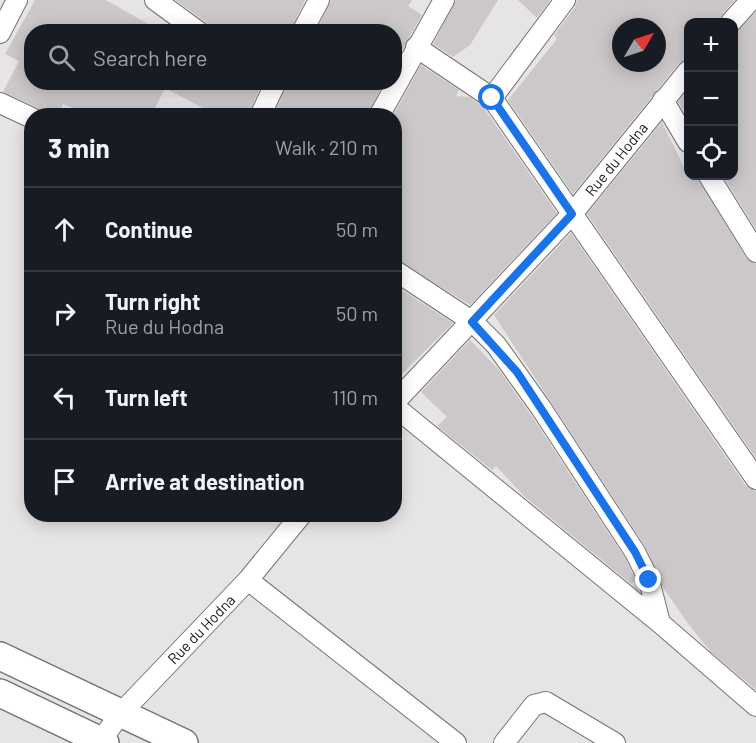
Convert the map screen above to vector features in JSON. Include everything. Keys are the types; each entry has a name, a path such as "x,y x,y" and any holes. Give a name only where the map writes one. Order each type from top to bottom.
{"main road":[{"path":"0,656 184,743"},
{"path":"0,693 102,742"}],"street":[{"path":"0,33 16,0"},
{"path":"155,0 188,24"},
{"path":"306,24 319,0"},
{"path":"402,74 444,0"},
{"path":"492,98 566,0"},
{"path":"735,18 751,0"},
{"path":"416,48 492,98 756,479"},
{"name":"Rue du Hodna","path":"402,396 572,214 687,72"},
{"path":"264,108 272,90"},
{"path":"383,108 393,90"},
{"path":"663,100 684,135"},
{"path":"0,103 24,114"},
{"path":"711,180 756,252"},
{"path":"402,275 472,322 517,372 635,552 649,580 660,623"},
{"path":"402,411 660,623 756,706"},
{"name":"Rue du Hodna","path":"102,742 121,713 248,580 295,522"},
{"path":"248,580 456,743"},
{"path":"504,743 534,705 540,702 546,702 615,743"}],"building":[{"path":"35,0 106,0 148,24 24,24 24,90 164,90 155,108 72,108 63,104 61,108 38,108 3,92 19,61 5,54"},
{"path":"175,0 305,0 294,24 207,24"},
{"path":"331,0 412,0 408,6 422,15 402,50 402,24 320,24"},
{"path":"456,0 498,0 470,45 453,57 433,44"},
{"path":"518,0 550,0 537,18"},
{"path":"577,0 735,0 720,18 684,18 684,61 679,63 573,194 508,100 557,39 554,35 575,7"},
{"path":"756,12 756,229 725,180 738,180 738,30"},
{"path":"421,65 459,90 456,96 470,97 483,107 557,213 470,305 402,263 402,108 397,108"},
{"path":"169,90 259,90 251,108 203,108"},
{"path":"284,90 380,90 371,108 277,108"},
{"path":"684,94 684,112 678,102"},
{"path":"662,122 684,168 684,180 699,180 746,258 756,264 756,458 587,214"},
{"path":"571,233 746,486 756,491 756,690 711,652 689,625 664,589 645,546 494,315"},
{"path":"402,290 453,323 402,374"},
{"path":"470,340 499,370 531,415 625,558 636,580 631,584 525,497 496,466 492,470 437,426 447,417 421,392"}],"route":[{"path":"492,98 572,214 472,322 517,372 635,552 649,580"}]}
